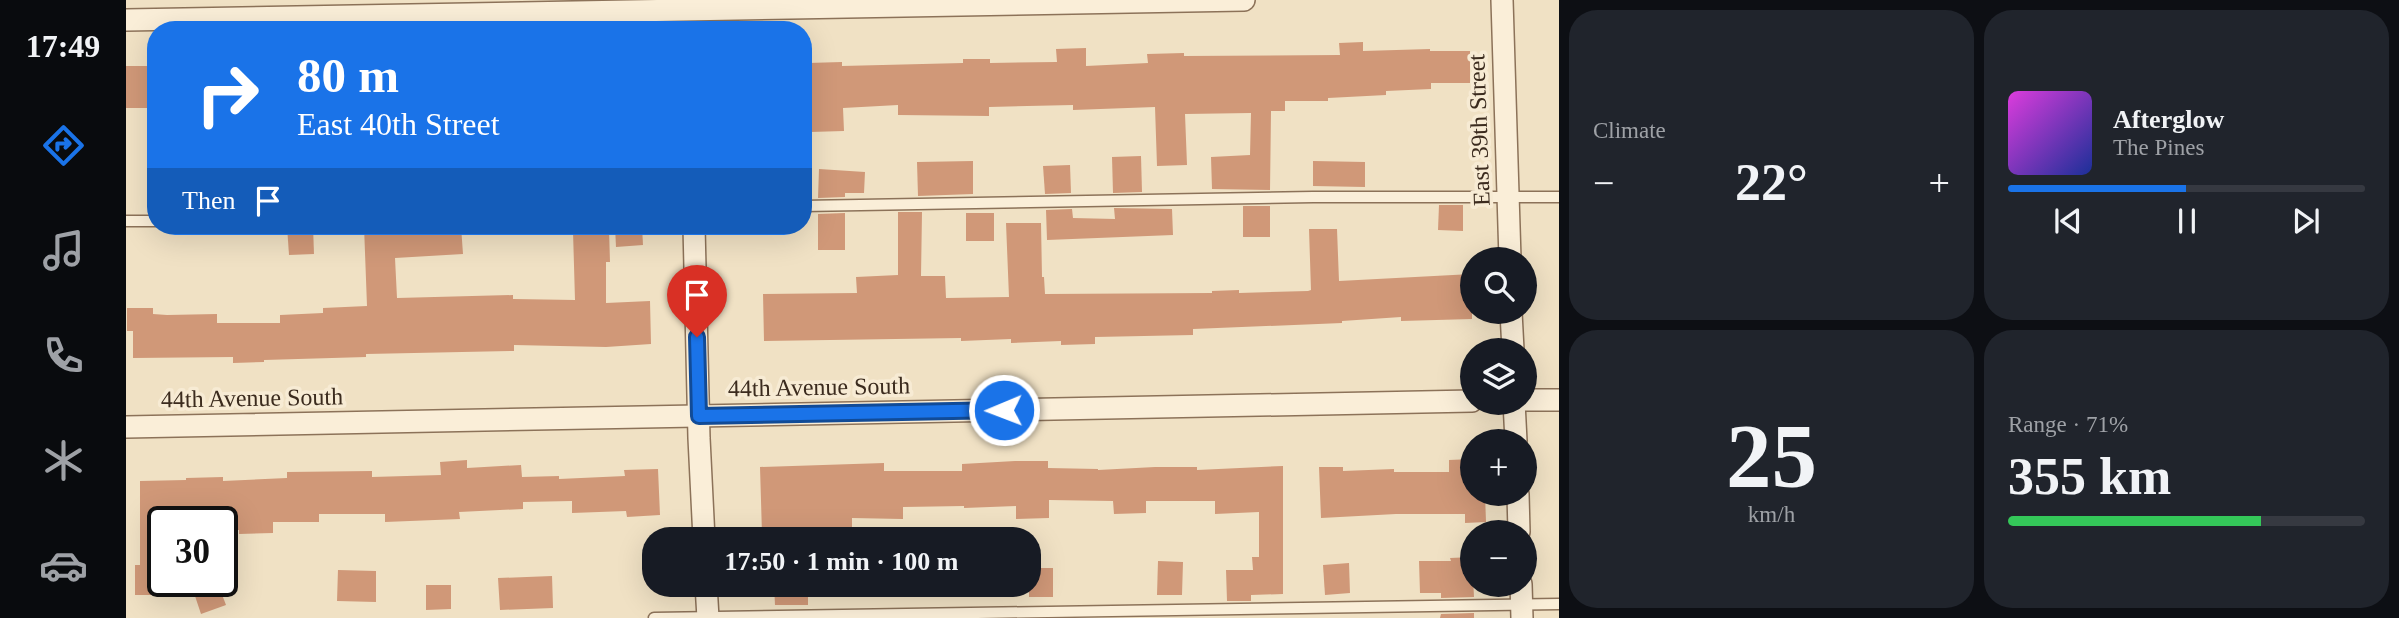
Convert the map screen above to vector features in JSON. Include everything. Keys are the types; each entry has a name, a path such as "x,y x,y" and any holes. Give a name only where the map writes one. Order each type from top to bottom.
{"street":[{"path":"126,20 689,14 1244,0"},
{"name":"East 39th Street","path":"1502,0 1509,247"},
{"path":"694,235 704,527"},
{"path":"1537,400 1559,400"},
{"name":"44th Avenue South","path":"126,427 1460,401"},
{"path":"707,597 708,617"}],"lane":[{"path":"812,206 1312,197 1559,197"},
{"path":"126,221 147,221"},
{"path":"654,618 1521,602 1559,604"}],"building":[{"path":"1363,42 1363,51 1470,51 1470,83 1431,83 1431,89 1386,91 1386,95 1328,98 1328,101 1285,101 1285,111 1271,111 1270,190 1212,189 1211,157 1250,155 1251,113 1185,114 1187,165 1157,166 1155,107 1073,110 1073,105 989,107 989,116 898,115 898,105 843,108 844,131 812,132 812,63 842,62 842,66 963,63 963,59 990,59 990,63 1057,62 1056,49 1086,48 1086,66 1148,63 1147,54 1340,55 1339,43"},
{"path":"126,66 147,66 147,108 126,108"},
{"path":"1141,156 1142,192 1113,193 1112,157"},
{"path":"973,161 973,194 918,196 917,162"},
{"path":"1313,161 1365,162 1365,187 1313,186"},
{"path":"1070,165 1071,193 1045,194 1043,166"},
{"path":"819,169 865,172 864,193 818,198"},
{"path":"1439,205 1463,205 1463,231 1438,230"},
{"path":"1243,206 1270,206 1270,237 1243,237"},
{"path":"1114,208 1172,209 1173,235 1047,240 1046,210 1072,209 1073,218 1115,219"},
{"path":"898,212 922,212 921,276 945,276 946,298 1009,297 1006,223 1041,223 1045,294 1308,291 1311,290 1309,229 1337,229 1339,281 1460,275 1460,319 1401,321 1401,317 1342,323 1193,329 1193,335 1095,337 1095,344 1061,345 1061,341 1011,343 1011,339 961,341 961,338 764,341 763,294 857,293 856,277 898,275"},
{"path":"845,213 845,250 818,250 818,214"},
{"path":"966,213 994,213 994,241 966,241"},
{"path":"288,235 313,235 314,254 289,255"},
{"path":"364,235 462,235 463,254 395,258 397,298 513,295 513,299 575,300 573,235 609,235 606,303 650,301 651,344 606,347 514,345 514,351 366,354 366,357 233,363 233,357 133,358 133,331 127,331 127,308 153,308 153,314 167,315 217,314 217,323 280,323 280,315 323,313 323,308 367,306"},
{"path":"615,235 642,235 643,245 616,247"},
{"path":"467,460 467,468 521,465 522,477 559,476 559,479 625,476 624,470 658,469 660,515 627,517 626,511 572,513 572,501 523,502 523,509 459,512 460,519 385,522 385,514 319,514 319,522 273,522 273,533 239,534 238,506 147,506 147,595 135,595 135,565 140,565 140,481 223,477 223,481 287,478 287,472 372,471 372,477 441,475 440,462"},
{"path":"1449,460 1460,460 1460,506 1485,506 1486,520 1465,520 1465,514 1321,518 1319,467 1343,467 1343,471 1394,469 1394,472 1449,472"},
{"path":"1048,461 1048,468 1098,470 1197,467 1197,470 1283,466 1283,594 1251,595 1251,601 1227,601 1226,570 1253,570 1252,557 1259,557 1259,512 1215,514 1215,501 1146,501 1146,513 1114,514 1113,501 1049,500 1049,518 1016,519 1016,506 903,507 903,519 852,518 852,527 762,527 760,467 884,463 884,471 962,471 962,464"},
{"path":"1450,558 1460,558 1460,597 1474,597 1441,598 1441,593 1420,593 1419,561 1451,561"},
{"path":"1158,561 1183,562 1182,595 1157,595"},
{"path":"1349,563 1350,593 1325,595 1323,565"},
{"path":"1041,568 1053,568 1053,597 1041,597"},
{"path":"338,570 376,571 376,602 337,601"},
{"path":"552,576 553,608 500,610 498,578"},
{"path":"426,585 451,585 451,609 426,610"},
{"path":"195,597 223,597 226,605 201,614"},
{"path":"775,597 808,597 808,605 775,605"},
{"path":"1474,613 1474,618 1440,618 1441,614"}],"route":[{"path":"697,337 699,416 1004,410"}]}
